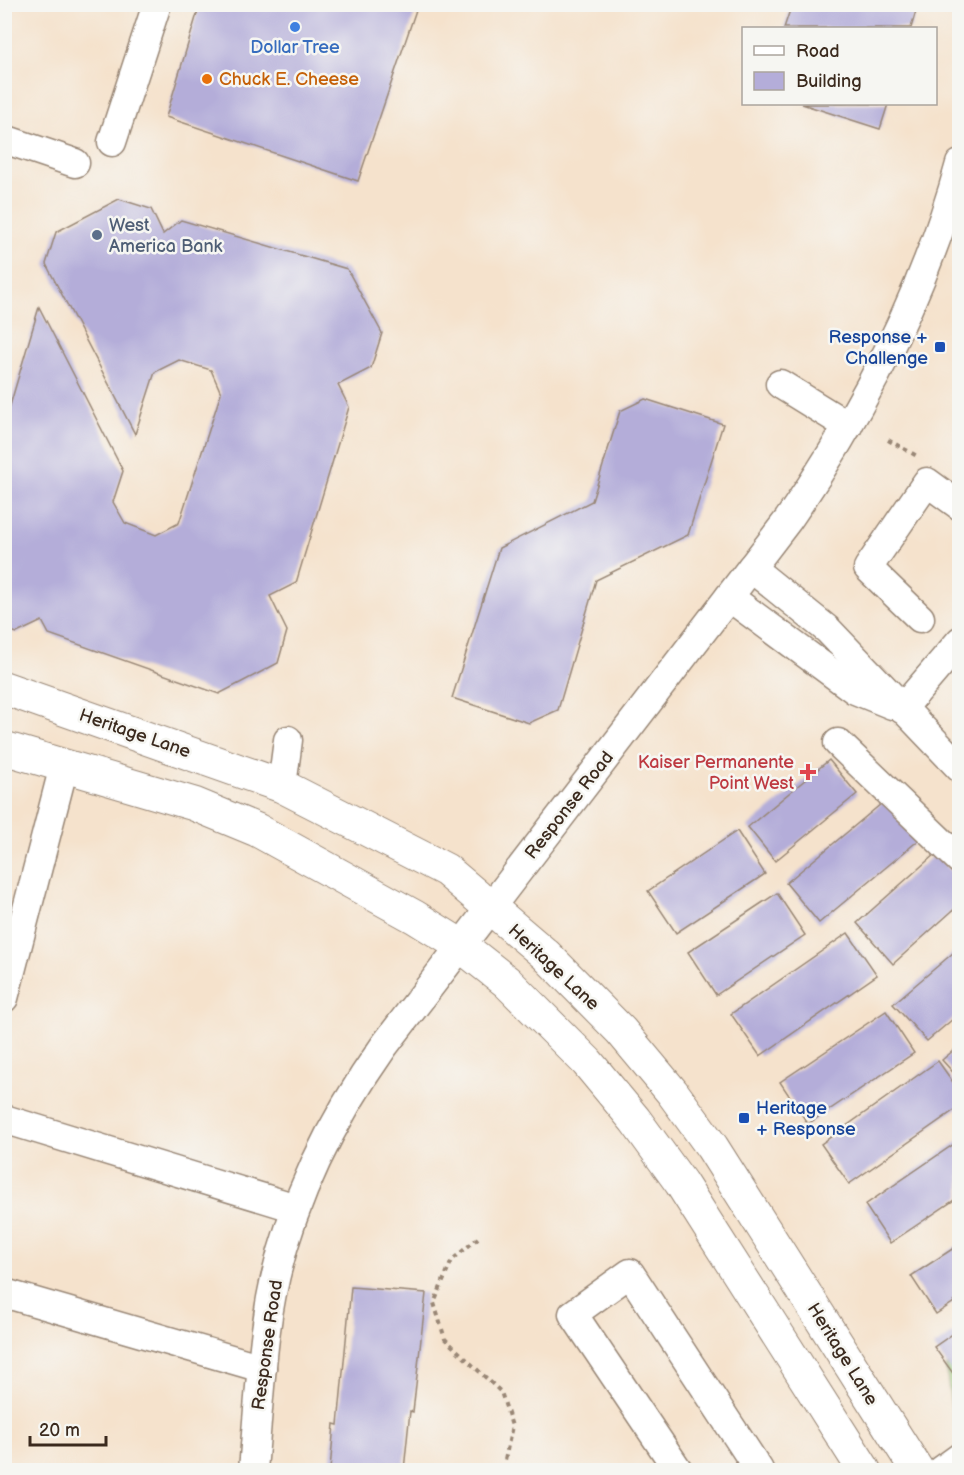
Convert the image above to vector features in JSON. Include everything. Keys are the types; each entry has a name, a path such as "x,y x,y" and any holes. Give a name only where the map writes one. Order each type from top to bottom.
{"main road":[{"name":"Heritage Lane","path":"4,688 282,786 446,870 546,955 613,1022 672,1092 718,1157 917,1470"},
{"path":"4,748 194,804 257,830 415,917 460,945 512,986 587,1062 635,1120 681,1183 864,1470"}],"street":[{"path":"112,141 157,4"},
{"path":"4,139 75,163"},
{"name":"Response Road","path":"253,1470 266,1328 278,1267 296,1208 328,1134 360,1080 460,945 729,597 822,471 899,329 930,255 960,164"},
{"path":"780,384 848,426"},
{"path":"920,618 868,568 927,482 960,506"},
{"path":"751,568 828,630 960,768"},
{"path":"729,597 855,690 902,709"},
{"path":"902,709 960,641"},
{"path":"282,786 288,740"},
{"path":"838,743 960,860"},
{"path":"4,998 64,766"},
{"path":"4,1119 296,1208"},
{"path":"678,1470 573,1314 630,1273 759,1470"},
{"path":"4,1293 262,1368"},
{"path":"942,1470 960,1457"}],"path":[{"path":"478,1238 452,1260 434,1303 445,1339 501,1392 512,1426 503,1470"}],"green space":[{"path":"959,1358 959,1433 953,1417 946,1367"}],"building":[{"path":"200,4 418,4 358,181 166,117"},
{"path":"792,4 918,4 911,27 784,27"},
{"path":"805,105 888,105 880,129"},
{"path":"119,199 151,209 163,234 181,220 347,269 382,333 371,368 338,385 349,407 296,583 270,596 287,631 278,663 219,694 49,634 42,621 17,633 4,629 4,426 39,307 123,471 113,502 125,523 156,535 179,523 221,393 211,370 179,360 155,372 135,434 46,264 56,232"},
{"path":"645,399 723,424 688,535 596,580 558,710 529,723 452,698 499,548 592,501 620,411"},
{"path":"829,760 857,794 775,861 748,827"},
{"path":"887,799 920,839 819,923 786,883"},
{"path":"737,831 765,874 676,933 648,891"},
{"path":"935,854 960,881 960,904 893,964 857,923"},
{"path":"777,893 805,935 716,995 688,952"},
{"path":"848,933 877,975 760,1056 731,1014"},
{"path":"960,947 960,1013 927,1041 893,1004"},
{"path":"886,1011 914,1053 808,1124 780,1082"},
{"path":"960,1045 960,1080 942,1060"},
{"path":"938,1061 960,1092 960,1106 849,1184 821,1144"},
{"path":"960,1140 960,1196 890,1243 865,1205"},
{"path":"960,1244 960,1298 936,1314 911,1276"},
{"path":"351,1287 426,1293 404,1470 330,1470 334,1424 338,1425"},
{"path":"960,1329 960,1383 934,1347"}],"place":[{"name":"Dollar Tree","path":"295,27"},
{"name":"Chuck E. Cheese","path":"207,79"},
{"name":"West America Bank","path":"97,235"},
{"name":"Response + Challenge","path":"940,347"},
{"name":"Kaiser Permanente Point West","path":"808,772"},
{"name":"Heritage + Response","path":"744,1118"}]}
